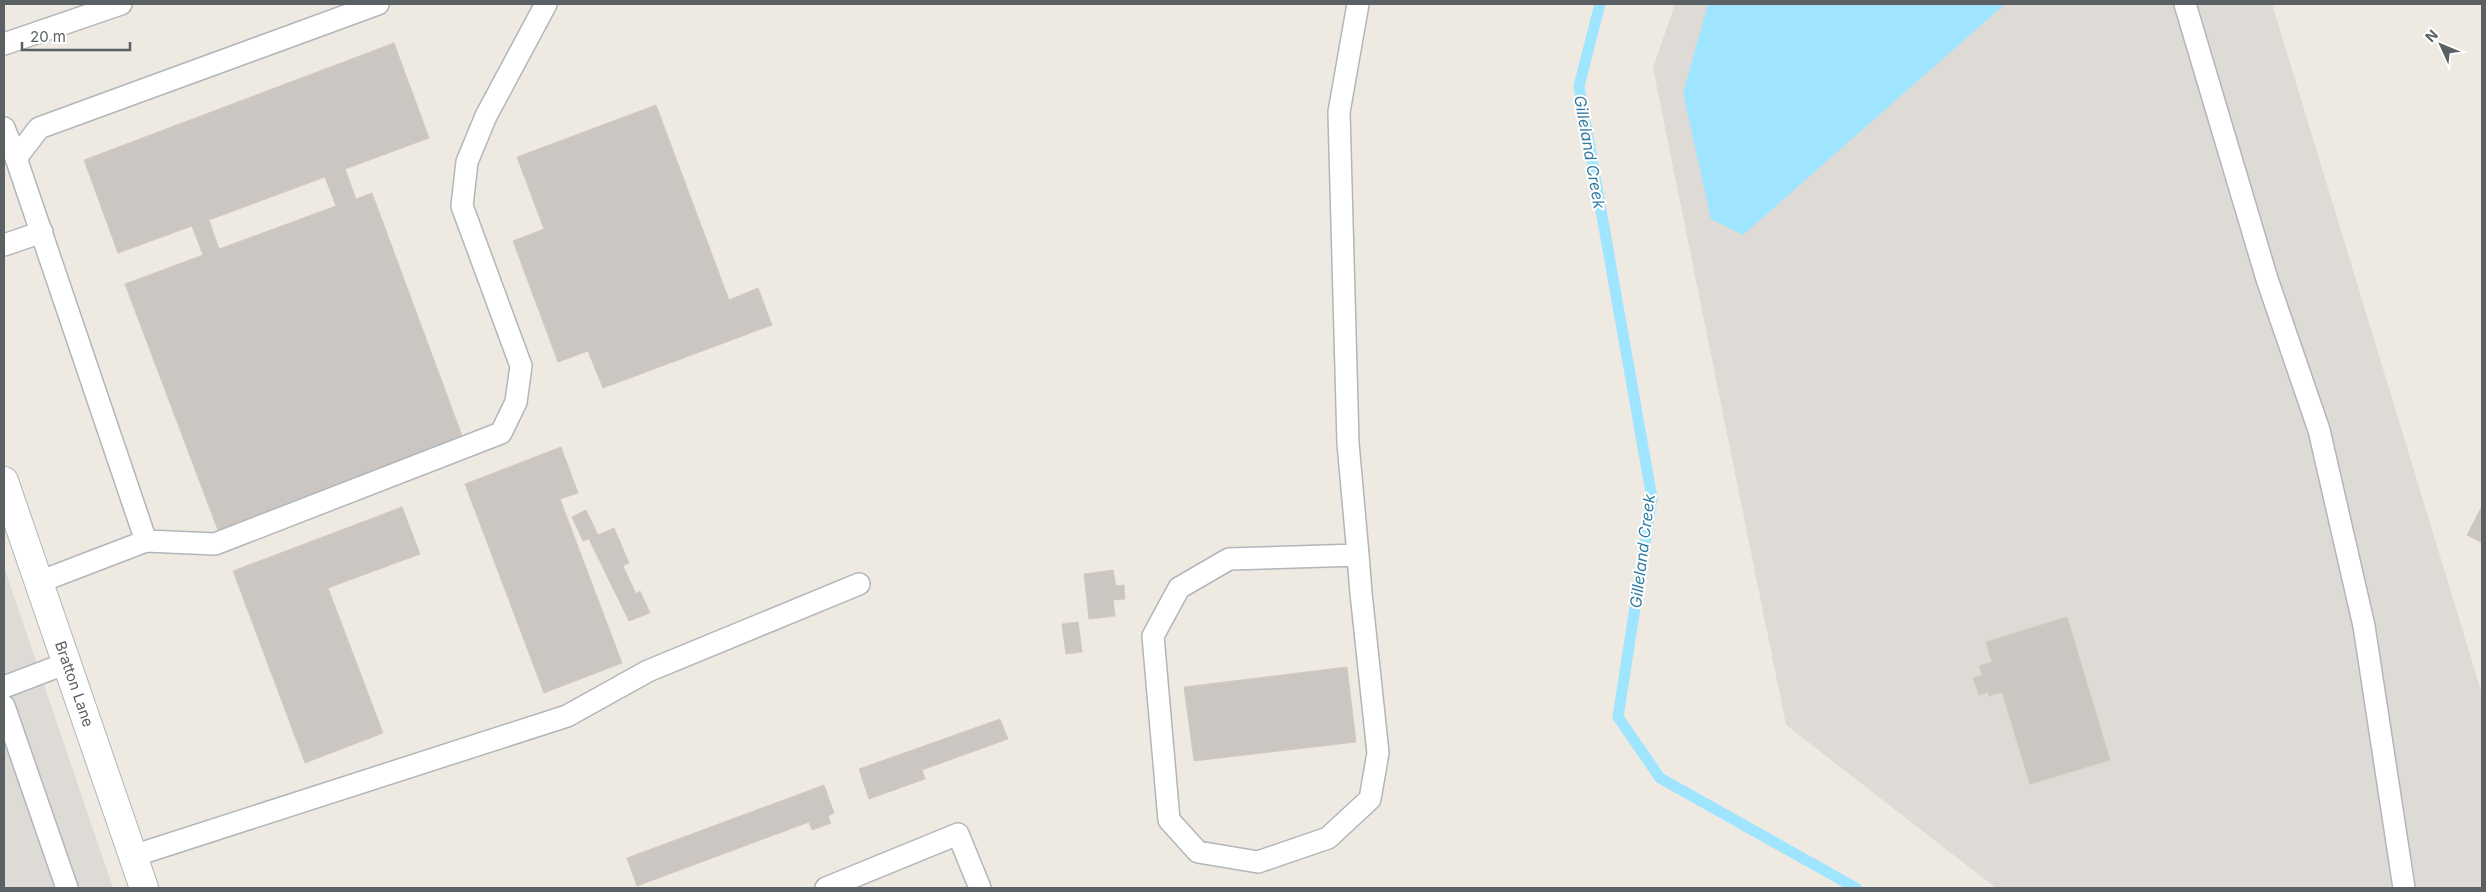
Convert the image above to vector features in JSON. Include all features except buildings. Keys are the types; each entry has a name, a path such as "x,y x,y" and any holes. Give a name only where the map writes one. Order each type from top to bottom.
{"street":[{"name":"Bratton Lane","path":"4,481 144,888"}],"lane":[{"path":"4,44 121,4"},
{"path":"16,158 39,128 378,4"},
{"path":"39,582 146,541 215,544 501,434 516,402 521,366 462,206 467,162 486,116 546,4"},
{"path":"1358,4 1339,112 1348,443 1378,752 1370,800 1328,838 1258,862 1198,852 1169,820 1153,636 1180,588 1229,560 1358,556"},
{"path":"2185,4 2267,279 2319,430 2364,626 2404,888"},
{"path":"4,128 42,232 146,541"},
{"path":"4,245 42,232"},
{"path":"133,856 567,716 648,671 859,584"},
{"path":"4,687 67,663"},
{"path":"4,706 67,888"},
{"path":"826,888 958,834 980,888"}],"shaded area":[{"path":"1675,4 2272,4 2482,694 2482,888 1996,888 1786,725 1653,68"},
{"path":"4,567 113,888 4,888"}],"water":[{"path":"1708,4 2005,4 1743,235 1711,219 1683,93"}],"waterway":[{"name":"Gilleland Creek","path":"1600,4 1579,86 1652,498 1618,717 1660,778 1856,888"}]}
